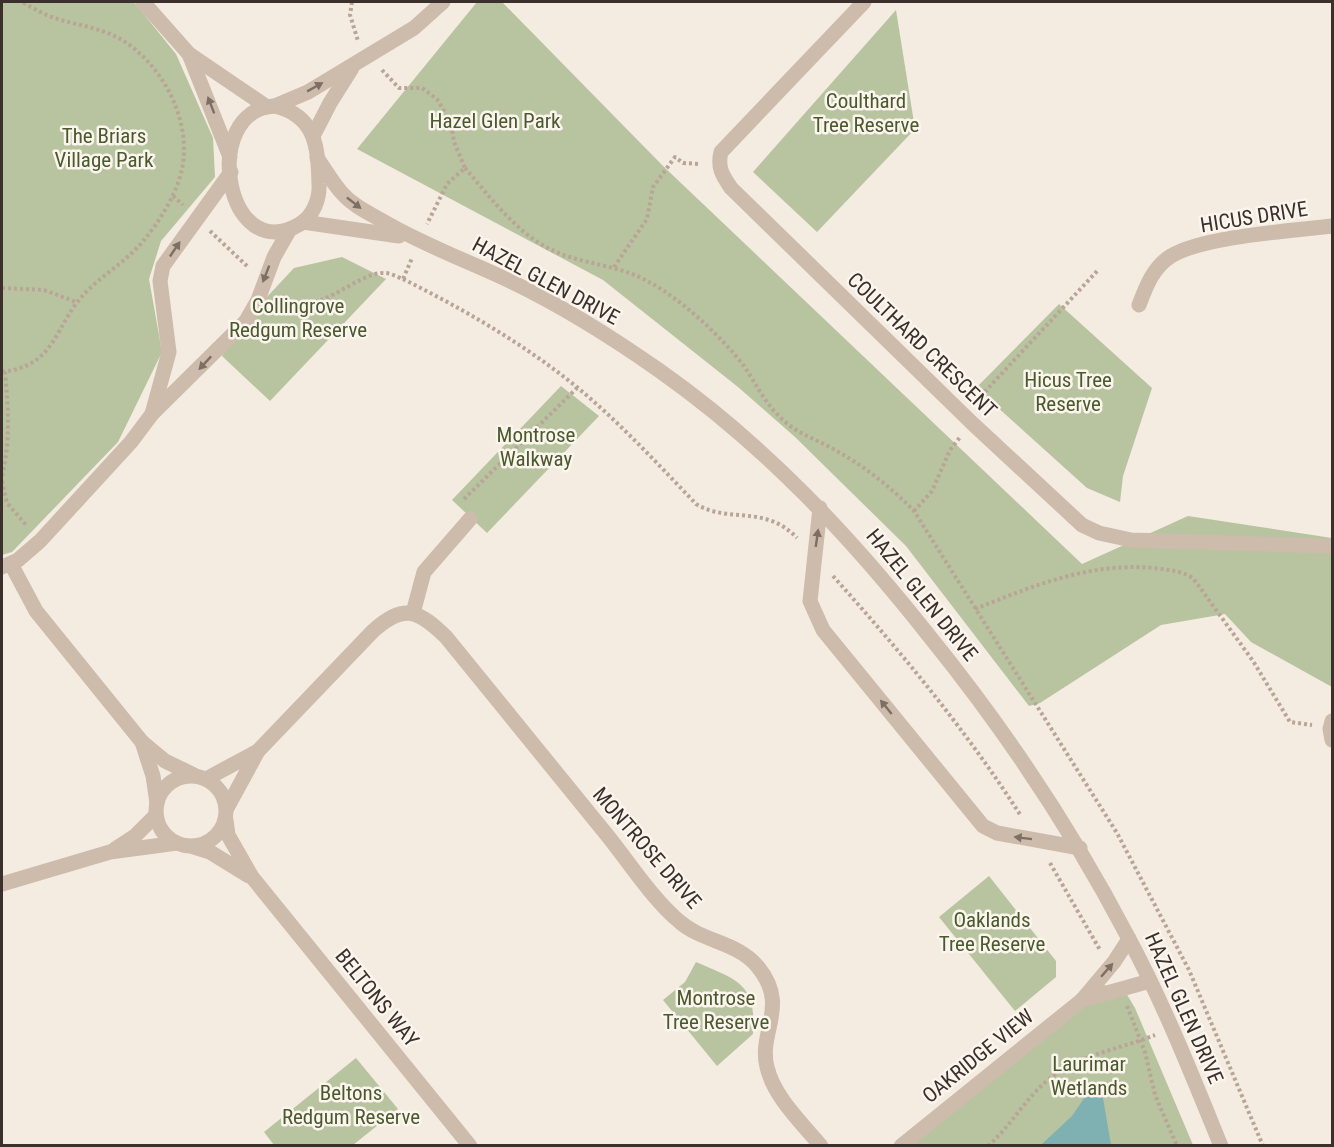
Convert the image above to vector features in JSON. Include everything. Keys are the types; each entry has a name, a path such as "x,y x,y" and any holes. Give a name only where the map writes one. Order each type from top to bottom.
{"street":[{"path":"143,2 189,54 271,106 291,110 305,121 313,136 318,158 320,188 316,204 274,256 258,300 246,321 152,414 124,450 40,541 6,566 36,611 142,742 165,761 216,786 226,814"},
{"path":"152,414 169,352 160,281 163,266 231,165 238,126 243,119 354,66 414,28 443,2"},
{"path":"718,163 721,152 728,144 864,2"},
{"path":"189,54 231,165 238,210 245,218 266,230 297,226"},
{"path":"313,136 330,103 354,66"},
{"name":"HAZEL GLEN DRIVE","path":"318,158 340,191 355,205 410,238 512,282 569,312 688,391 757,447 820,508 862,554 953,665 1002,731 1080,848 1130,939 1150,981 1221,1146"},
{"name":"COULTHARD CRESCENT","path":"718,163 722,175 731,188 972,423 1069,514 1099,533 1131,540 1332,546"},
{"name":"HAZEL GLEN DRIVE","path":"297,226 410,238"},
{"name":"HICUS DRIVE","path":"1139,305 1149,278 1170,257 1203,244 1332,226"},
{"path":"820,508 810,601 823,630 983,826 997,833 1080,848"},
{"path":"2,884 110,852 208,842 222,829 226,814 258,752 384,621 404,612 413,613 424,572 470,519"},
{"name":"MONTROSE DRIVE","path":"413,613 430,621 446,638 680,923 745,955 758,967 768,982 773,999 766,1048 766,1066 774,1085 788,1106 820,1146"},
{"path":"1331,722 1332,740"},
{"path":"142,742 153,776 157,809 167,836 182,844"},
{"path":"110,852 135,836 157,809 167,785 184,776 200,777 258,752"},
{"name":"BELTONS WAY","path":"226,814 228,835 252,877 470,1146"},
{"name":"BELTONS WAY","path":"182,844 210,852 252,877"},
{"path":"1082,1000 1130,939"},
{"path":"1082,1000 1150,981"},
{"name":"OAKRIDGE VIEW","path":"901,1146 1082,1000"}],"path":[{"path":"2,476 7,456 9,425 3,371 30,366 41,358 76,302 143,241 173,196 182,171 185,150 182,129 168,88 136,51 122,40 47,15 21,2"},
{"path":"614,267 647,219 653,187 675,157 690,165 718,163"},
{"path":"465,168 497,206 525,232 554,251 614,267 648,281 673,298 720,339 743,365 763,397 780,417 803,436 834,450 877,477 914,511 1118,833 1189,970 1263,1146"},
{"path":"914,511 932,491 950,450 987,407 978,399 1099,269"},
{"path":"2,288 44,290 76,302"},
{"path":"462,501 487,479 577,388"},
{"path":"2,481 8,503 40,541"},
{"path":"975,609 1071,574 1103,568 1142,567 1185,573 1192,578 1253,661 1290,722 1331,722"},
{"path":"988,1146 1028,1098 1065,1068 1085,1057 1141,1041 1172,1028"}],"green space":[{"name":"The Briars Village Park","path":"2,2 134,2 176,54 213,138 215,177 161,241 149,279 162,352 118,442 12,552 2,555"},
{"name":"Hazel Glen Park","path":"477,2 502,2 662,165 1082,564 1188,516 1332,538 1332,687 1251,642 1225,614 1161,625 1040,703 1029,706 906,546 795,437 738,387 603,280 357,149"},
{"name":"Coulthard Tree Reserve","path":"896,10 915,129 817,232 753,172"},
{"name":"Collingrove Redgum Reserve","path":"342,257 386,279 270,401 222,356 238,328 294,268"},
{"name":"Hicus Tree Reserve","path":"1059,304 1152,388 1123,476 1120,502 1087,488 976,388"},
{"name":"Montrose Walkway","path":"561,386 599,416 487,533 452,500"},
{"name":"Oaklands Tree Reserve","path":"989,876 1056,961 1056,977 1015,1011 939,917"},
{"name":"Montrose Tree Reserve","path":"696,962 733,979 748,994 752,1004 753,1034 717,1066 663,1000 685,982"},
{"name":"Laurimar Wetlands","path":"1104,985 1126,993 1135,1008 1193,1145 892,1146 1083,992"},
{"name":"Beltons Redgum Reserve","path":"356,1058 398,1109 353,1145 274,1145 264,1132"}],"water":[{"path":"1091,1088 1103,1098 1111,1145 1041,1145 1072,1116"}]}
